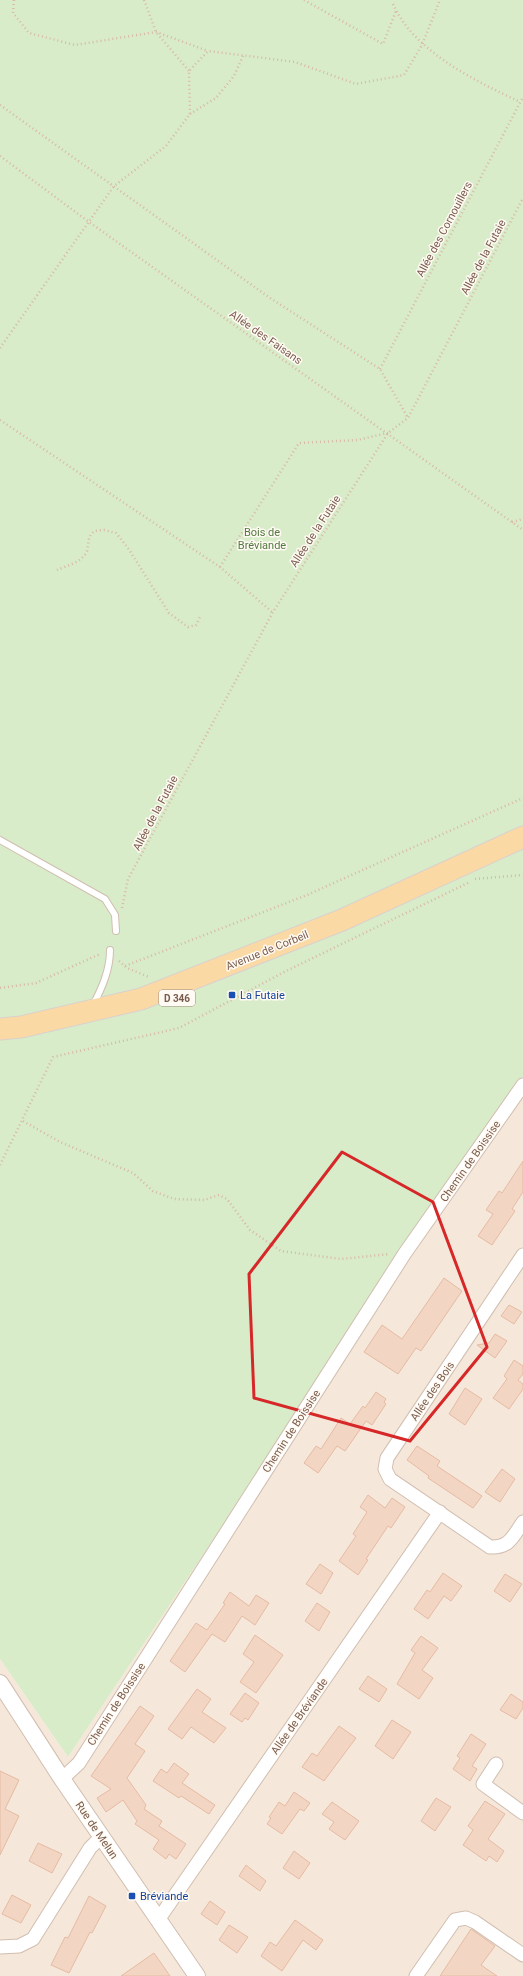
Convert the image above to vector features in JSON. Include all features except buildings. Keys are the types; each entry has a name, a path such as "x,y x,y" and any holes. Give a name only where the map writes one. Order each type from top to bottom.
{"main road":[{"name":"Avenue de Corbeil","path":"0,1029 21,1027 141,999 342,920 523,837"},
{"name":"D 346","path":"0,1044 65,1032 126,1016 166,1002 243,970 342,920"}],"street":[{"name":"Chemin de Boissise","path":"62,1779 79,1763 405,1253 523,1085"},
{"name":"Allée des Bois","path":"523,1256 387,1458 385,1469 390,1479 490,1547 500,1548 508,1543 523,1522"},
{"name":"Allée de Bréviande","path":"158,1920 440,1512"},
{"name":"Rue de Melun","path":"0,1683 62,1779 197,1976"},
{"path":"496,1764 483,1784 523,1813"},
{"path":"0,1947 19,1946 33,1939 90,1848 101,1836"},
{"path":"416,1976 455,1920 466,1918 475,1922 523,1955"}],"lane":[{"path":"0,840 105,899 115,915 116,931"},
{"path":"90,1012 102,989 107,974 110,961 110,950"}],"path":[{"path":"14,0 13,13 29,33 75,45 156,32 208,51 295,62 356,84 404,75 422,45 440,0"},
{"path":"144,0 156,32 189,71 190,114"},
{"path":"304,0 383,44 396,11"},
{"path":"393,4 396,11 422,45 449,64 482,84 520,102"},
{"path":"189,71 208,51"},
{"path":"0,348 114,186 166,146 190,114 216,98 234,76 243,56"},
{"name":"Allée des Cornouillers","path":"380,369 523,97"},
{"path":"0,105 270,298 380,369 408,418"},
{"name":"Allée des Faisans","path":"0,156 89,222 523,530"},
{"name":"Allée de la Futaie","path":"116,931 128,879 272,612 388,433 408,418 523,198"},
{"path":"0,420 220,567 272,612"},
{"path":"220,567 299,443 357,440 388,433"},
{"path":"512,522 523,519"},
{"path":"57,570 79,560 83,556 86,552 88,537 94,531 104,530 116,533 128,548 169,613 188,627 196,624 200,617"},
{"path":"125,966 307,895 523,798"},
{"path":"0,1165 23,1121 53,1057 179,1028 286,972 489,873"},
{"path":"475,880 523,875"},
{"path":"0,988 36,983 110,950 125,966 151,977"},
{"path":"23,1121 60,1142 133,1173 153,1191 174,1199 204,1200 219,1195 227,1199 250,1230 281,1251 341,1259 405,1253"}],"highlighted area":[{"path":"342,1152 433,1202 487,1347 410,1441 254,1398 249,1274"}],"shaded area":[{"path":"523,1076 523,1976 0,1976 0,1659 68,1757"}],"green space":[{"name":"Bois de Bréviande","path":"0,0 523,0 523,1076 68,1757 0,1659"}],"place":[{"name":"La Futaie","path":"232,995"},
{"name":"Bréviande","path":"132,1896"}]}
